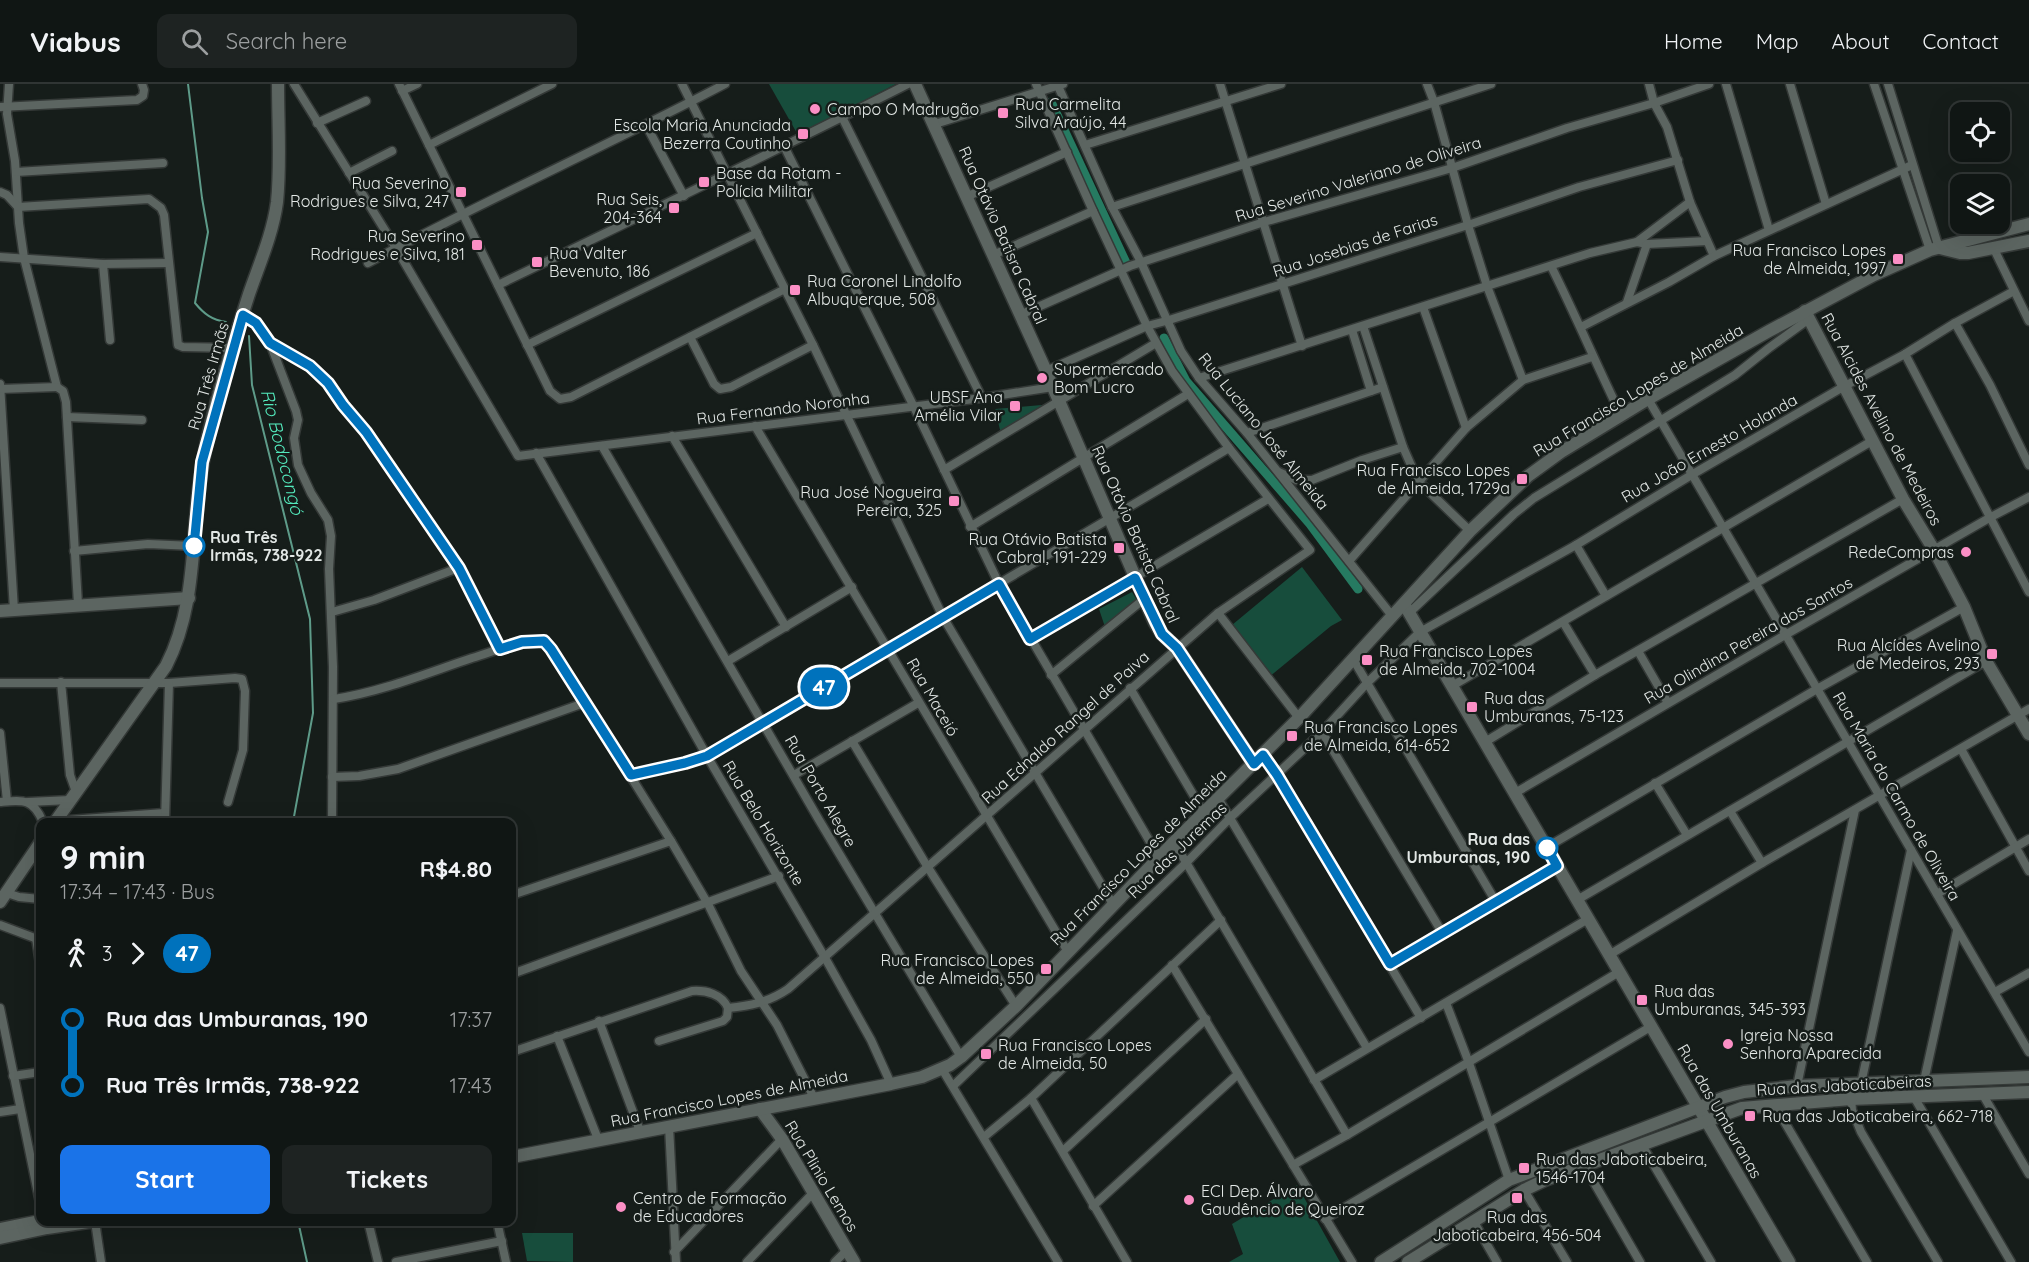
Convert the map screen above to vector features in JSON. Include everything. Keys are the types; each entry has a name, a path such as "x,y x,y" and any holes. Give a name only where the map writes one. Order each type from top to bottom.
{"street":[{"path":"9,84 4,106 16,172 24,258 57,387"},
{"name":"Rua Três Irmãs","path":"54,818 155,683 176,645 189,598 202,462 237,333 276,204 279,144 278,84"},
{"path":"294,84 396,248"},
{"path":"417,84 400,88 464,213 550,391 560,399 571,396 690,338 785,289"},
{"path":"429,145 552,84"},
{"path":"682,84 813,345 943,617 1114,906"},
{"path":"368,263 725,84"},
{"path":"498,285 684,196 908,84"},
{"name":"Rua Otávio Batisra Cabral","path":"915,84 1046,370 1058,401"},
{"path":"1220,84 1302,346"},
{"path":"1085,145 1281,84"},
{"path":"1427,84 1487,286 1523,380"},
{"path":"1112,207 1491,84"},
{"path":"1649,84 1654,103 1667,128 1690,202 1714,256"},
{"name":"Rua Severino Valeriano de Oliveira","path":"1020,315 1141,262 1264,222 1452,168 1567,128 1654,103 1709,84"},
{"path":"1726,84 1769,230"},
{"path":"1790,84 1826,204"},
{"path":"1874,84 1908,167 1935,249 1960,253 1994,249 2029,241"},
{"path":"1888,84 1908,167"},
{"path":"4,106 137,100 143,96 142,85"},
{"path":"935,124 1038,88 1061,85"},
{"name":"Rua Luciano José Almeida","path":"1061,85 1112,207 1141,262 1181,351 1199,378 1247,433 1393,617"},
{"name":"Rua Luciano José Almeida","path":"1038,88 1155,343 1188,394 1310,550"},
{"path":"317,123 366,101"},
{"path":"842,117 982,398"},
{"path":"646,125 684,196"},
{"path":"784,146 999,584 1160,859"},
{"path":"349,173 392,151"},
{"path":"966,197 1067,152"},
{"name":"Rua Josebias de Farias","path":"1046,370 1147,326 1468,225 1579,187 1678,160"},
{"path":"16,172 163,163"},
{"path":"1581,327 1714,256 1908,167"},
{"path":"0,192 7,195 18,207"},
{"path":"18,207 149,199 161,208 164,215 178,345 233,348"},
{"path":"1199,378 1590,253 1637,242 1690,202"},
{"path":"993,255 1093,211"},
{"name":"Rua Francisco Lopes de Almeida","path":"516,1155 891,1084 922,1077 962,1057 1016,1006 1174,842 1299,718 1393,617 1407,608 1470,531 1528,476 1561,452 1648,399 1807,315 1874,275 1935,249 2029,224"},
{"path":"527,345 757,233"},
{"path":"1637,242 1647,244 1707,241"},
{"path":"1627,302 1647,244"},
{"name":"Rua Fernando Noronha","path":"396,248 518,456 914,407 1053,387"},
{"path":"1994,249 2029,321"},
{"path":"0,257 103,264 168,263"},
{"path":"103,264 110,340"},
{"path":"1551,266 1621,415"},
{"name":"Rua João Ernesto Holanda","path":"1420,632 1576,545 1843,387 2014,291"},
{"path":"1423,307 1466,428"},
{"path":"1407,608 1534,498 1661,422 1742,370 1807,315"},
{"name":"Rua Alcides Avelino de Medeiros","path":"1807,315 1903,500 1934,550 1964,607 1986,661 2024,712 2029,734"},
{"path":"242,317 256,323 270,343 296,411 294,438 298,465 330,527 329,569 334,699 333,818"},
{"path":"1955,323 1990,385 2029,465"},
{"path":"1363,326 1403,447 1418,481 1470,531"},
{"path":"1352,330 1371,391"},
{"path":"690,338 717,387 724,389 813,345"},
{"path":"270,343 310,366 328,383 366,432 459,568 500,649"},
{"path":"944,470 1155,343"},
{"path":"1905,354 2029,592"},
{"path":"1349,561 1466,428 1523,380 1592,357"},
{"path":"0,384 14,610"},
{"path":"0,389 57,387 65,394 78,604"},
{"path":"1247,433 1383,387"},
{"path":"970,526 1188,394"},
{"name":"Rua Maria do Carmo de Oliveira","path":"1648,399 2029,1052"},
{"name":"Rua Otávio Batista Cabral","path":"1058,401 1144,599 1162,634 1177,648 1258,759"},
{"path":"67,417 142,420"},
{"name":"Rua Maceió","path":"755,426 1068,952"},
{"path":"672,436 786,627"},
{"path":"1452,686 1872,441"},
{"name":"Rua Porto Alegre","path":"602,446 875,913 962,1057"},
{"path":"1275,469 1296,480 1312,480 1403,447"},
{"path":"631,775 707,756 1229,448"},
{"name":"Rua Belo Horizonte","path":"536,453 707,756 779,876 871,1040 891,1084"},
{"name":"Rua Olindina Pereira dos Santos","path":"1515,793 1785,635 2029,497"},
{"path":"1030,639 1269,499"},
{"path":"1485,742 1595,675 1903,500"},
{"path":"1483,517 1492,536"},
{"path":"74,551 148,544 194,546"},
{"path":"1576,545 1606,596"},
{"name":"Rua Ednaldo Rangel de Paiva","path":"762,1003 788,989 1218,613 1310,550"},
{"path":"332,612 374,600 459,568"},
{"path":"728,661 852,587"},
{"path":"0,611 189,598"},
{"path":"1051,675 1144,599"},
{"path":"1547,848 1817,689 1964,607"},
{"name":"Rua das Umburanas","path":"1407,608 1789,1262"},
{"path":"1218,613 1299,718"},
{"path":"1563,622 1595,675"},
{"name":"Rua das Juremas","path":"953,1086 1186,863 1230,817 1322,732 1367,683 1420,632"},
{"path":"334,699 362,693 522,642 544,641 671,841 708,904 741,972 777,1025 814,1098"},
{"path":"1638,651 1668,703"},
{"path":"1353,659 1496,902"},
{"path":"1577,900 1986,661"},
{"path":"0,682 155,683 239,678 244,683 243,750 228,802"},
{"path":"0,733 4,802 28,802 73,796 61,682"},
{"path":"164,818 169,682"},
{"path":"1130,688 1203,813"},
{"path":"332,777 358,776 398,769 584,703"},
{"path":"794,775 918,703"},
{"path":"1609,955 1762,863 2024,712"},
{"path":"1322,732 1443,934"},
{"path":"852,741 927,866 1016,1006"},
{"path":"1961,749 2029,871"},
{"path":"1258,759 1277,775 1421,1017"},
{"path":"1655,783 1688,835"},
{"path":"1218,798 1367,1048"},
{"path":"28,802 46,818"},
{"path":"1797,1086 1855,810"},
{"path":"1730,811 1762,863"},
{"path":"1937,894 2029,839"},
{"path":"516,894 671,841"},
{"path":"1174,842 1347,1135"},
{"path":"4,898 36,849"},
{"path":"1911,850 1851,1099 1852,1110 1862,1132 1938,1262"},
{"path":"1390,964 1557,866"},
{"path":"516,973 708,904 779,876"},
{"path":"4,898 36,899"},
{"path":"1314,1080 1588,919"},
{"path":"984,1137 1031,1098 1221,920"},
{"path":"0,925 36,938"},
{"path":"1924,1081 1957,931"},
{"path":"1172,965 1352,1262"},
{"path":"1293,1165 1469,1063 1619,972"},
{"path":"1995,992 2029,973"},
{"path":"516,1051 692,991 701,990 716,995 728,1008 727,1017 723,1021 659,1041"},
{"path":"728,1008 762,1003"},
{"path":"1446,1003 1509,1180"},
{"path":"0,1008 20,1109 36,1169"},
{"path":"1063,1151 1206,1019"},
{"path":"599,1021 640,1131"},
{"path":"1325,1219 1652,1026"},
{"path":"557,1036 598,1139"},
{"path":"942,1069 1058,1262"},
{"path":"13,1076 36,1073"},
{"path":"1093,1206 1238,1074"},
{"name":"Rua das Jaboticabeiras","path":"1381,1262 1509,1180 1698,1106 1744,1092 1797,1086 2029,1077"},
{"name":"Rua das Jaboticabeiras","path":"1408,1262 1422,1258 1524,1190 1545,1180 1742,1108 1851,1099 2029,1092"},
{"path":"1983,1095 2029,1174"},
{"path":"1914,1097 2011,1262"},
{"path":"1031,1098 1127,1262"},
{"path":"1774,1104 1867,1262"},
{"name":"Rua Plinio Lemos","path":"760,1108 782,1139 854,1262"},
{"path":"0,1112 20,1109"},
{"path":"669,1126 675,1262"},
{"path":"674,1252 782,1139"},
{"path":"1642,1145 1711,1262"},
{"path":"1585,1167 1640,1262"},
{"path":"1524,1190 1567,1262"},
{"path":"747,1262 813,1193"},
{"path":"1474,1222 1497,1262"},
{"path":"0,1229 36,1224"},
{"path":"0,1238 36,1226"},
{"path":"96,1226 101,1262"},
{"path":"369,1226 378,1262"},
{"path":"498,1226 506,1262"},
{"path":"396,1262 502,1241"},
{"path":"835,1262 847,1250"}],"green space":[{"name":"Campo O Madrugão","path":"769,84 896,84 798,135"},
{"path":"1053,404 1001,434 995,409"},
{"path":"1302,567 1342,620 1331,626 1269,677 1232,625"},
{"path":"1132,592 1138,602 1105,627 1099,609"},
{"path":"1297,1185 1340,1262 1229,1262 1243,1254 1232,1224"},
{"path":"522,1233 573,1233 573,1262 527,1261"}],"waterway":[{"name":"Rio Bodocongó","path":"188,84 208,232 195,303 209,316 226,322"},
{"path":"1051,102 1127,265"},
{"name":"Rio Bodocongó","path":"249,336 252,385 310,619 313,713 294,818"},
{"path":"1164,338 1186,381 1310,524 1358,589"},
{"name":"Rio Bodocongó","path":"299,1226 307,1262"}],"bus line":[{"name":"47","path":"194,546 202,462 243,315 256,323 270,343 310,366 328,383 366,432 459,568 500,649 533,640 544,641 631,775 707,756 999,584 1030,639 1135,578 1162,634 1177,648 1254,764 1263,755 1277,775 1390,964 1557,866 1547,848"}],"place":[{"name":"Campo O Madrugão","path":"815,109"},
{"name":"Rua Carmelita Silva Araújo, 44","path":"1003,113"},
{"name":"Escola Maria Anunciada Bezerra Coutinho","path":"803,134"},
{"name":"Base da Rotam - Polícia Militar","path":"704,182"},
{"name":"Rua Severino Rodrigues e Silva, 247","path":"461,192"},
{"name":"Rua Seis, 204-364","path":"674,208"},
{"name":"Rua Severino Rodrigues e Silva, 181","path":"477,245"},
{"name":"Rua Francisco Lopes de Almeida, 1997","path":"1898,259"},
{"name":"Rua Valter Bevenuto, 186","path":"537,262"},
{"name":"Rua Coronel Lindolfo Albuquerque, 508","path":"795,290"},
{"name":"Supermercado Bom Lucro","path":"1042,378"},
{"name":"UBSF Ana Amélia Vilar","path":"1015,406"},
{"name":"Rua Francisco Lopes de Almeida, 1729a","path":"1522,479"},
{"name":"Rua José Nogueira Pereira, 325","path":"954,501"},
{"name":"Rua Três Irmãs, 738-922","path":"194,546"},
{"name":"Rua Otávio Batista Cabral, 191-229","path":"1119,548"},
{"name":"RedeCompras","path":"1966,552"},
{"name":"Rua Alcídes Avelino de Medeiros, 293","path":"1992,654"},
{"name":"Rua Francisco Lopes de Almeida, 702-1004","path":"1367,660"},
{"name":"Rua das Umburanas, 75-123","path":"1472,707"},
{"name":"Rua Francisco Lopes de Almeida, 614-652","path":"1292,736"},
{"name":"Rua das Umburanas, 190","path":"1547,848"},
{"name":"Rua Francisco Lopes de Almeida, 550","path":"1046,969"},
{"name":"Rua das Umburanas, 345-393","path":"1642,1000"},
{"name":"Igreja Nossa Senhora Aparecida","path":"1728,1044"},
{"name":"Rua Francisco Lopes de Almeida, 50","path":"986,1054"},
{"name":"Rua das Jaboticabeira, 662-718","path":"1750,1116"},
{"name":"Rua das Jaboticabeira, 1546-1704","path":"1524,1168"},
{"name":"Rua das Jaboticabeira, 456-504","path":"1517,1198"},
{"name":"ECI Dep. Álvaro Gaudêncio de Queiroz","path":"1189,1200"},
{"name":"Centro de Formação de Educadores","path":"621,1207"}]}
